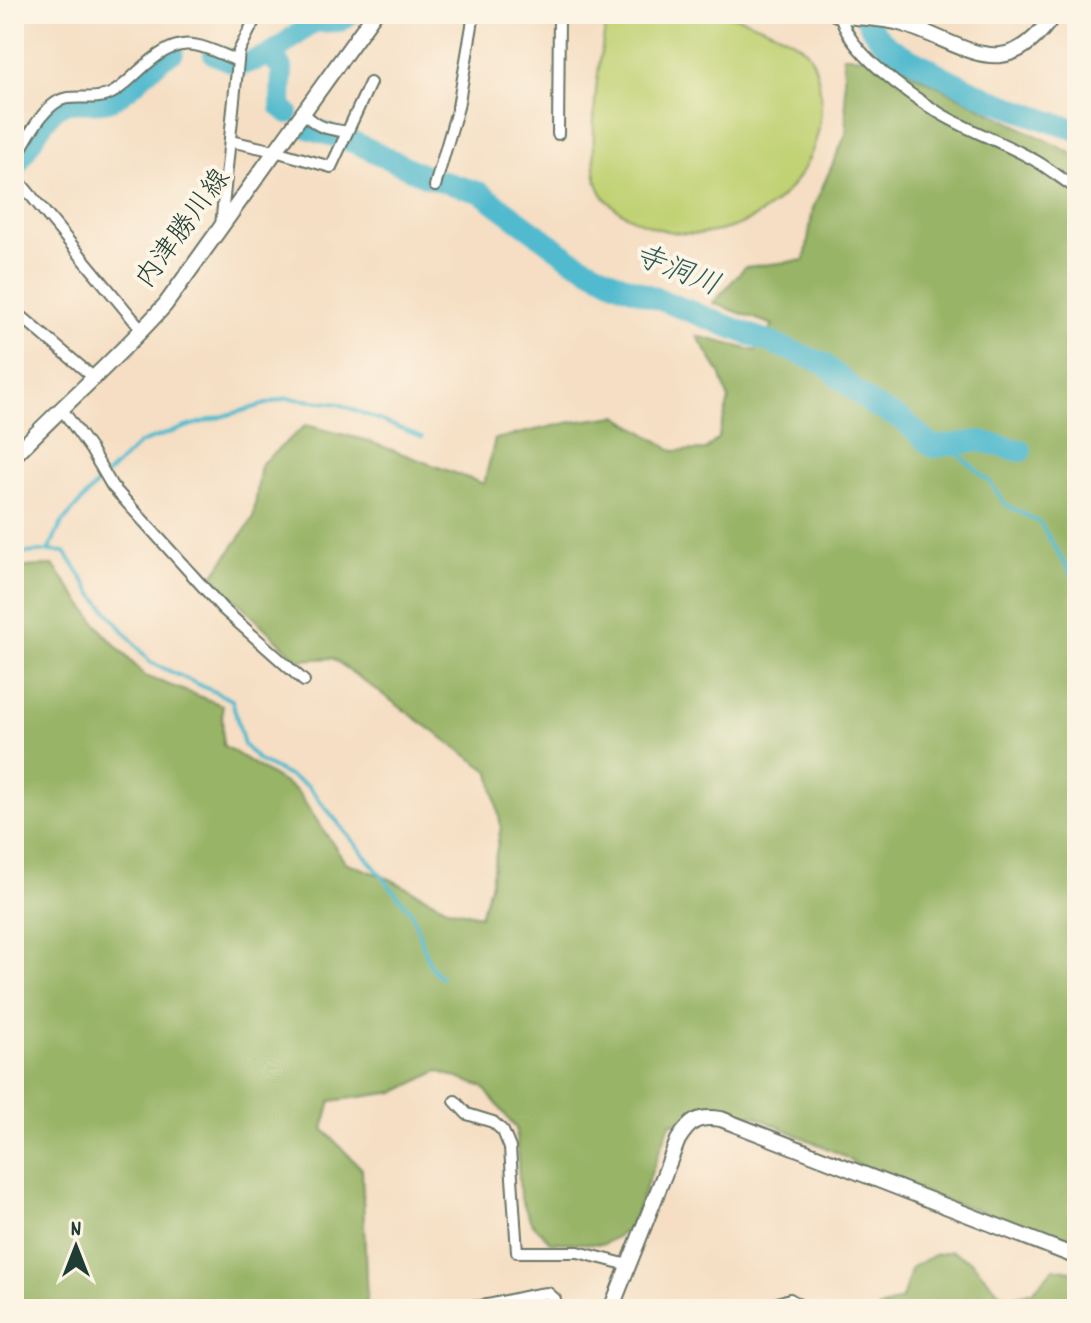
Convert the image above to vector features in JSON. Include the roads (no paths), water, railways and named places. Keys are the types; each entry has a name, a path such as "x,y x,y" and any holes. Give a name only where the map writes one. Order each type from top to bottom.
{"street":[{"path":"221,228 239,51 259,14"},
{"name":"内津勝川線","path":"14,456 165,305 374,14"},
{"path":"435,186 458,107 474,14"},
{"path":"558,134 559,14"},
{"path":"1054,14 1043,31 1026,46 1010,54 994,56 978,54 913,27 880,19 838,15 851,40 888,77 941,114 1040,163 1077,189"},
{"path":"14,161 29,134 58,100 108,96 119,90 161,52 185,44 209,48 238,61"},
{"path":"230,141 331,167 370,83"},
{"path":"303,112 321,127 347,132"},
{"path":"14,175 142,330"},
{"path":"14,310 93,377"},
{"path":"61,408 112,486 223,609 304,681"},
{"path":"455,1101 467,1114 493,1122 503,1131 510,1148 517,1252 578,1252 628,1265"},
{"path":"611,1309 678,1140 696,1119 708,1117 721,1119 1077,1257"},
{"path":"412,1309 431,1303 478,1306 548,1293 555,1299 555,1309"},
{"path":"774,1309 778,1303 790,1299 805,1309"}],"waterway":[{"path":"214,54 241,65 270,55 313,22 340,21 350,14"},
{"path":"864,14 882,40 905,56 998,102 1077,130"},
{"path":"14,170 37,132 60,106 115,98 173,52"},
{"name":"寺洞川","path":"270,55 282,68 281,107 288,113"},
{"name":"寺洞川","path":"308,128 356,143 425,176 481,193 571,259 617,283 823,363 872,405 903,420 933,447 979,441 1021,451"},
{"path":"14,554 48,551 62,523 140,443 189,426 287,398 339,404 422,437"},
{"path":"948,445 990,482 1005,504 1040,523 1077,584"},
{"path":"48,551 65,552 92,593 150,662 232,700 244,745 258,760 308,786 412,913 430,965 441,978"}]}
